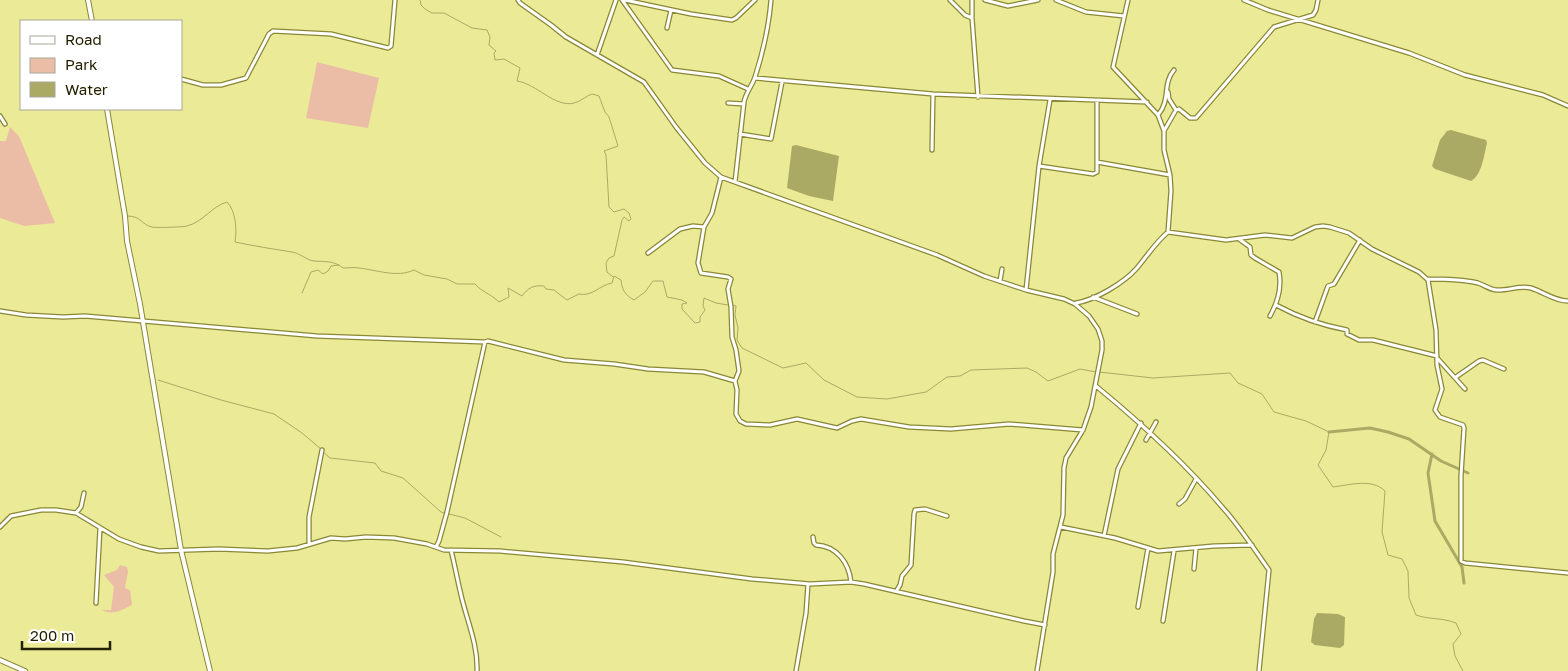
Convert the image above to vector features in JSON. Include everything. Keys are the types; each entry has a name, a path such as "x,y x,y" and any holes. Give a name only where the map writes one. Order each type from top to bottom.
{"street":[{"path":"88,0 92,20"},
{"path":"182,79 203,85 221,85 246,78 269,34 273,31 331,34 388,48 390,46 395,0"},
{"path":"518,0 566,38 644,82 676,127 705,163 721,177 937,255 1000,282 1064,299 1075,304 1092,320 1098,329 1102,341 1101,360 1092,408 1083,430 1066,458 1061,527 1054,554 1053,572 1036,671"},
{"path":"597,55 616,0"},
{"path":"623,0 716,19 732,20 755,0"},
{"path":"623,0 672,70 720,76 748,89"},
{"path":"735,182 744,104 748,89 755,78 766,36 772,0"},
{"path":"950,0 965,15 972,18"},
{"path":"972,0 978,97"},
{"path":"985,0 1008,6 1038,0"},
{"path":"1056,0 1086,12 1124,16"},
{"path":"1128,0 1112,68 1158,115 1164,131 1164,150 1171,190 1168,232"},
{"path":"1244,0 1268,10 1409,53 1465,75 1543,95 1568,106"},
{"path":"1167,87 1169,99 1176,110 1179,109 1190,118 1196,118 1274,27 1313,15 1318,0"},
{"path":"667,28 671,10"},
{"path":"1158,115 1166,101 1171,72"},
{"path":"755,78 782,82 978,97 1147,102"},
{"path":"740,134 771,139 782,82"},
{"path":"932,150 933,94"},
{"path":"1026,290 1040,166 1050,100"},
{"path":"1040,166 1095,174 1097,170 1097,101"},
{"path":"728,104 744,104"},
{"path":"107,110 125,216 127,241 143,321 181,550 210,671"},
{"path":"1164,131 1176,110"},
{"path":"0,116 5,124"},
{"path":"1097,162 1170,176"},
{"path":"721,177 712,213 704,227 698,263 699,270 702,273 731,279 728,289 731,305 732,337 739,371 735,380 737,390 736,414 740,421 746,424 770,425 798,419 837,428 852,421 862,419 909,427 951,429 1009,424 1083,430"},
{"path":"648,253 680,230 693,226 704,227"},
{"path":"1075,304 1108,290 1127,277 1137,268 1156,241 1168,232 1226,240 1265,235 1292,238 1315,227 1323,226 1342,230 1372,249 1419,272 1427,278 1480,283 1494,290 1516,287 1530,288 1562,301 1568,300"},
{"path":"1239,239 1248,245 1251,255 1279,272 1280,284 1276,305 1270,316"},
{"path":"1315,322 1328,286 1334,284 1360,240"},
{"path":"1000,282 1002,269"},
{"path":"1427,278 1431,290 1438,357 1437,365 1442,389 1436,414 1462,425 1464,428 1461,476 1462,561 1465,563 1568,573"},
{"path":"1092,297 1137,314"},
{"path":"1276,305 1297,317 1347,330 1347,334 1360,340 1373,340 1438,357 1465,389"},
{"path":"0,311 26,315 85,316 317,336 488,341 564,360 614,364 648,370 704,372 735,380"},
{"path":"436,547 447,513 485,342"},
{"path":"1456,377 1483,360 1504,369"},
{"path":"1096,386 1141,423 1224,508 1269,570 1259,671"},
{"path":"1146,440 1156,422"},
{"path":"1104,536 1118,469 1141,423"},
{"path":"308,544 309,517 322,450"},
{"path":"1179,504 1185,500 1196,479"},
{"path":"76,513 81,508 84,493"},
{"path":"896,591 902,576 911,564 915,510 925,509 947,516"},
{"path":"0,527 11,516 41,510 76,513 119,539 159,551 219,549 268,551 297,548 331,538 394,538 451,550 500,551 623,562 752,579 808,584 851,582 1024,621 1045,624"},
{"path":"1061,527 1104,536 1158,551 1252,545"},
{"path":"96,603 100,528"},
{"path":"813,537 816,545 840,554 849,569 851,582"},
{"path":"1138,607 1148,548"},
{"path":"1194,569 1196,548"},
{"path":"451,550 478,660 477,671"},
{"path":"1163,620 1174,551"},
{"path":"796,671 806,613 808,584"},
{"path":"0,660 25,671"}],"green space":[{"path":"317,62 379,78 368,128 306,118"},
{"path":"10,127 19,136 55,223 24,226 0,218 0,141 6,141"},
{"path":"120,565 127,567 125,588 130,590 132,605 117,612 106,612 102,610 111,610 114,587 104,575 117,570"}],"water":[{"path":"1451,130 1486,140 1484,159 1480,170 1471,181 1435,169 1432,166 1440,140 1447,131"},
{"path":"796,145 839,156 833,201 809,196 787,188 792,146"},
{"path":"1317,613 1338,614 1345,617 1344,645 1340,648 1315,645 1311,642 1314,619"}],"waterway":[{"path":"420,0 421,5 432,13 444,13 472,28 487,30 490,37 489,45 496,51 494,53 495,60 504,59 520,68 517,81 532,86 553,99 567,104 592,94 599,96 609,117 618,146 604,151 606,155 609,207 614,212 624,209 629,213 631,219 629,221 624,217 622,220 614,256 609,258 606,263 607,272 613,277"},
{"path":"128,216 136,217 152,227 185,226 193,224 227,202 232,210 235,221 235,242 295,253 311,260 332,263 343,268 357,268 387,273 401,273 414,270 424,275 447,279 457,284 475,284 499,302 509,297 508,288 522,296 526,291 537,286 544,286 546,289 554,290 567,300 579,294 588,294 612,283 614,276 621,280 624,292 634,300 645,292 653,281 663,281 667,297 687,303 682,304 682,309 695,323 700,322 700,317 705,310 703,306 704,298 728,305"},
{"path":"302,293 311,272 318,270 323,274 331,266 339,265"},
{"path":"732,305 736,306 737,340 742,348 783,368 806,363 824,380 857,397 887,399 926,392 947,377 960,376 971,370 1027,368 1048,381 1080,369 1096,372"},
{"path":"1099,372 1153,378 1230,373 1238,383 1262,394 1274,412 1306,421 1329,432 1326,450 1318,465 1333,487 1367,483 1380,487 1385,491 1382,532 1388,555 1402,559 1408,571 1409,598 1416,615 1456,623 1461,634 1453,644 1455,656 1463,671"},
{"path":"158,380 274,414 321,449"},
{"path":"1329,432 1370,428 1388,432 1409,439 1441,461 1468,473"},
{"path":"323,452 330,458 375,463 381,471 403,478 441,512 465,518 501,537"},
{"path":"1432,454 1428,473 1435,521 1462,567 1464,583"}]}
